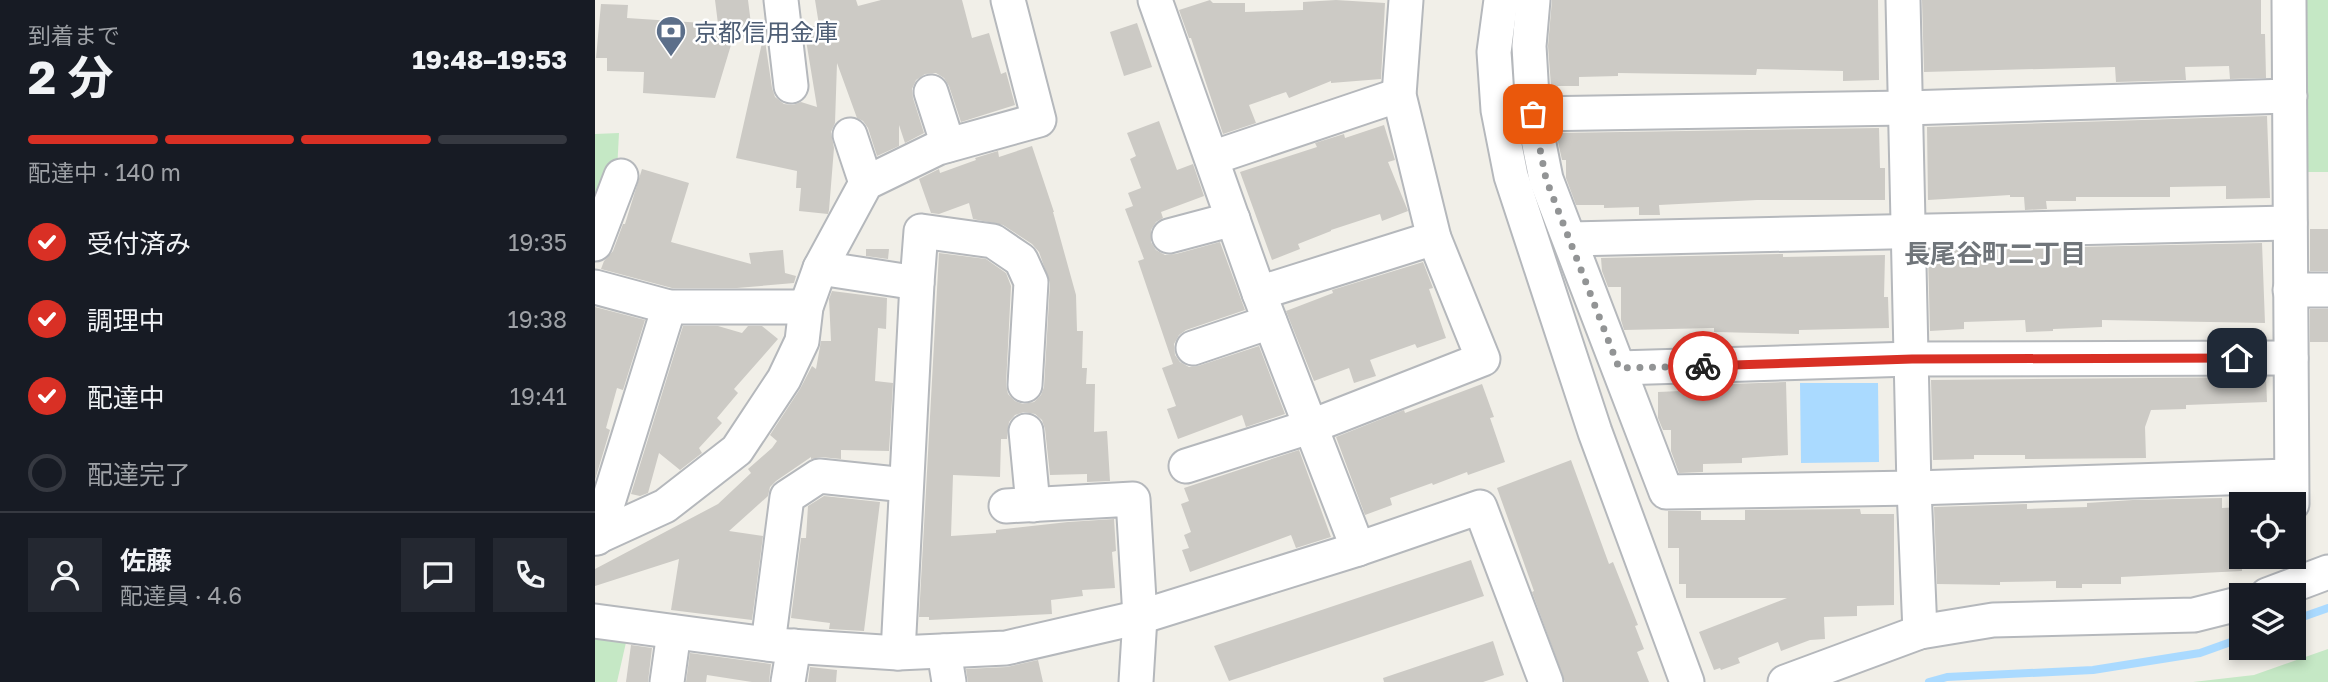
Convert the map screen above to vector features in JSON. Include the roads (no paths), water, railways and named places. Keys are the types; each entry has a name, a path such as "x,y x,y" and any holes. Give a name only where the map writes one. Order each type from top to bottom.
{"street":[{"path":"781,0 791,86"},
{"path":"596,538 665,506 737,450 783,379 802,341 806,307 820,268 866,183 938,148 1039,120 1008,0"},
{"path":"1155,0 1264,307 1358,549"},
{"path":"1186,466 1312,426 1483,359 1434,238 1399,95 1406,0"},
{"path":"1501,0 1494,52 1498,110 1511,176 1595,432 1688,682"},
{"path":"1533,0 1529,46 1533,114 1546,179 1666,492 1915,488 2292,490 2289,0"},
{"path":"1903,0 1920,632"},
{"path":"931,92 948,145"},
{"path":"1213,158 1399,95"},
{"path":"1533,114 1906,108 2290,96"},
{"path":"850,135 866,183"},
{"path":"595,244 621,176"},
{"path":"1169,236 1234,219"},
{"path":"1570,239 2290,223"},
{"path":"898,653 921,232 992,241 1021,260 1031,282 1025,385"},
{"path":"1193,348 1264,307 1434,238"},
{"path":"820,268 917,283"},
{"path":"595,287 669,307 806,307"},
{"path":"2290,290 2328,290"},
{"path":"596,538 669,307"},
{"path":"1619,368 1912,359 2291,358"},
{"path":"1026,431 1020,506 1133,499 1140,617 1136,682"},
{"path":"788,682 781,645 787,497 819,476 906,485"},
{"path":"595,621 781,645 898,653 947,666 1006,648 1140,617 1358,549 1480,507 1546,682"},
{"path":"2285,579 2328,572"},
{"path":"1785,682 1920,632 1993,620 2194,615 2229,606"},
{"path":"667,682 674,632"}],"water":[{"path":"1800,383 1878,383 1879,462 1801,463"}],"waterway":[{"path":"2306,616 2328,608"},
{"path":"1929,682 1947,677 2093,670 2200,653 2229,643"}],"place":[{"name":"京都信用金庫","path":"671,58"}],"district":[{"name":"長尾谷町二丁目","path":"1995,253"}]}
